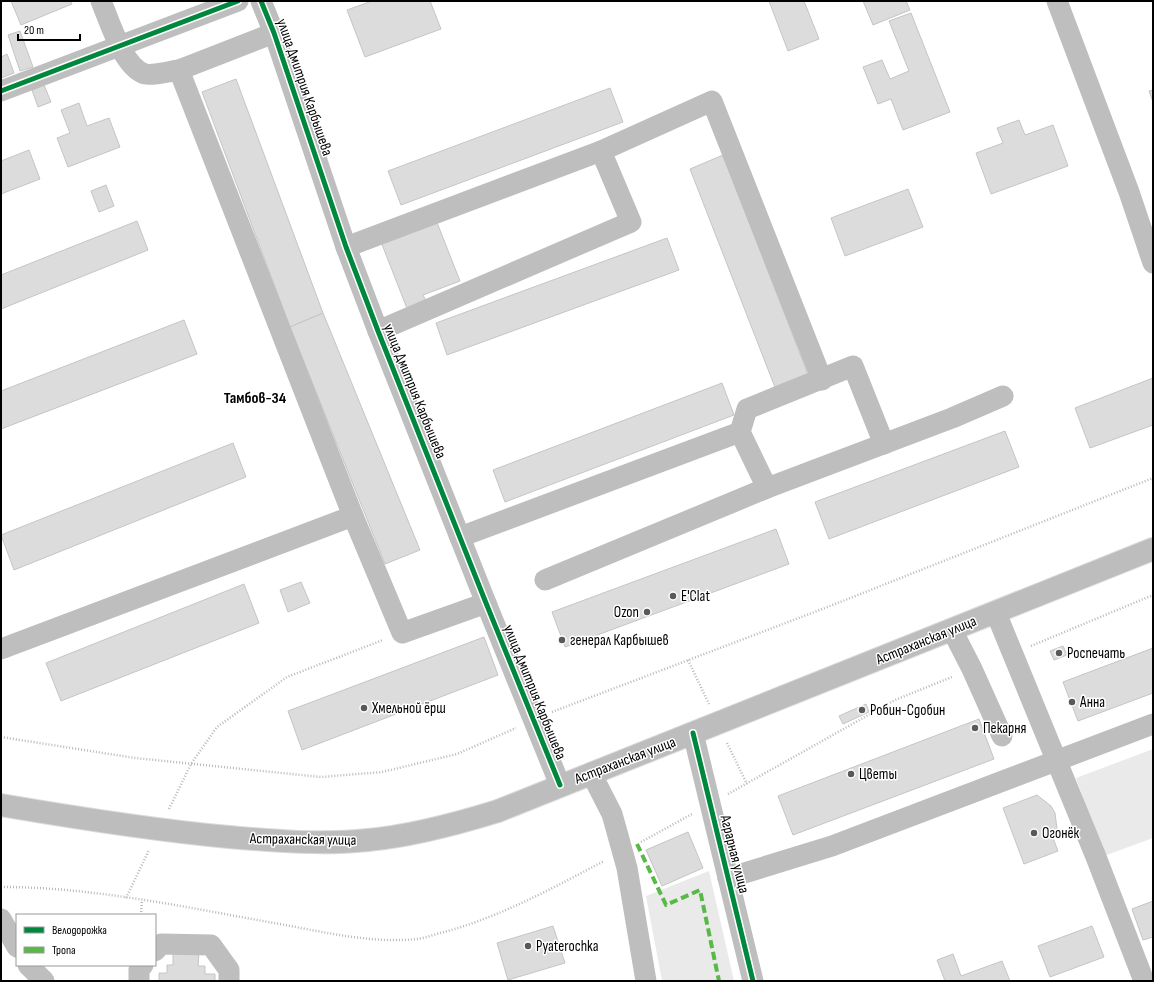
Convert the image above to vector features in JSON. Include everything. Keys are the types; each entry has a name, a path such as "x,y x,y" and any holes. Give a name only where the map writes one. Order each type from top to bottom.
{"main road":[{"name":"Астраханская улица","path":"1,805 158,830 271,841 332,843 377,839 447,826 498,811 1153,550"}],"street":[{"path":"101,1 120,46 132,66 146,74 179,70 274,33"},
{"path":"1,91 238,1"},
{"name":"улица Дмитрия Карбышева","path":"261,1 274,33 346,246 378,331 560,786"},
{"path":"1057,1 1126,185 1153,263"},
{"path":"179,70 353,516 402,633 486,603"},
{"path":"346,246 601,151 712,101 822,380"},
{"path":"378,331 631,222 601,151"},
{"path":"766,488 740,432 747,409 822,380 853,366 884,444"},
{"path":"545,580 766,488 884,444 1003,396"},
{"path":"460,537 740,432"},
{"path":"1,650 353,516"},
{"path":"996,613 1096,857 1144,981"},
{"path":"952,630 972,669 1002,736"},
{"path":"728,878 832,846 1153,724"},
{"name":"Аграрная улица","path":"693,733 753,981"},
{"path":"591,773 612,814 627,868 646,981"},
{"path":"1,919 16,945"},
{"path":"156,950 161,944 211,945 229,970 229,981"},
{"path":"29,966 44,981"},
{"path":"139,981 139,969 142,966"}],"path":[{"path":"1,737 135,758 321,777 382,772 458,754 533,720 825,608 1153,478"},
{"path":"191,764 217,727 287,676 402,633"},
{"path":"141,914 142,900"}],"shaded area":[{"path":"1153,749 1153,838 1104,856 1076,778"},
{"path":"709,871 734,981 662,981 646,896"}],"building":[{"path":"11,1 71,1 72,4 21,25"},
{"path":"372,1 430,1 441,29 365,57 347,10"},
{"path":"769,1 804,1 819,39 788,51"},
{"path":"863,1 906,1 910,10 873,25"},
{"path":"911,13 950,112 903,130 891,99 878,104 863,67 882,60 890,79 909,71 889,21"},
{"path":"20,31 33,67 20,71 8,35"},
{"path":"7,54 14,73 1,78 1,57"},
{"path":"236,79 323,313 290,327 202,92"},
{"path":"44,85 51,102 38,107 32,90"},
{"path":"610,88 623,122 401,205 388,171"},
{"path":"1153,90 1153,102 1149,91"},
{"path":"79,103 87,126 109,118 120,147 68,167 57,138 70,133 61,110"},
{"path":"1019,120 1025,135 1053,125 1068,166 991,194 976,153 1003,143 997,128"},
{"path":"29,150 40,179 1,194 1,161"},
{"path":"723,155 811,382 778,395 690,169"},
{"path":"106,185 114,206 99,212 91,191"},
{"path":"908,189 923,227 845,256 831,218"},
{"path":"436,220 460,281 423,295 427,303 408,311 381,242"},
{"path":"137,221 148,250 1,309 1,275"},
{"path":"667,238 679,270 447,355 436,323"},
{"path":"323,313 420,550 385,564 290,327"},
{"path":"184,320 197,354 1,429 1,391"},
{"path":"1153,378 1153,425 1090,448 1075,408"},
{"path":"722,383 734,415 505,502 493,470"},
{"path":"1005,431 1019,467 829,539 815,502"},
{"path":"233,443 246,477 14,570 1,535"},
{"path":"776,529 789,564 565,647 552,612"},
{"path":"301,582 310,603 288,612 280,590"},
{"path":"244,584 259,623 61,701 46,663"},
{"path":"484,637 498,675 302,750 288,711"},
{"name":"Роспечать","path":"1063,646 1067,655 1054,660 1050,651"},
{"path":"1153,648 1153,693 1078,721 1063,682"},
{"path":"866,704 869,712 843,724 839,716"},
{"path":"979,719 994,759 793,835 778,796"},
{"name":"Огонёк","path":"1037,795 1051,806 1055,813 1057,829 1053,838 1058,851 1024,864 1003,808"},
{"path":"688,832 703,868 662,886 646,850"},
{"path":"1153,901 1153,937 1143,940 1132,909"},
{"path":"553,926 565,963 508,980 497,943"},
{"path":"1092,926 1104,957 1050,977 1038,946"},
{"path":"173,952 199,953 198,966 205,966 205,974 215,974 215,981 159,981 159,973 167,973 167,965 173,965"},
{"path":"953,954 961,976 1002,961 1010,981 945,981 937,960"}],"marked path":[{"path":"637,844 666,905 700,890 719,981"}],"cycle path":[{"path":"1,91 238,1"},
{"path":"261,1 274,33 346,247 378,331 560,785"},
{"path":"693,733 753,981"}],"place":[{"name":"E'Clat","path":"673,596"},
{"name":"Ozon","path":"647,612"},
{"name":"генерал Карбышев","path":"562,640"},
{"name":"Роспечать","path":"1059,653"},
{"name":"Анна","path":"1072,702"},
{"name":"Хмельной ёрш","path":"364,708"},
{"name":"Робин-Сдобин","path":"862,710"},
{"name":"Пекарня","path":"975,728"},
{"name":"Цветы","path":"851,774"},
{"name":"Огонёк","path":"1034,833"},
{"name":"Pyaterochka","path":"528,946"}],"district":[{"name":"Тамбов-34","path":"255,397"}]}
